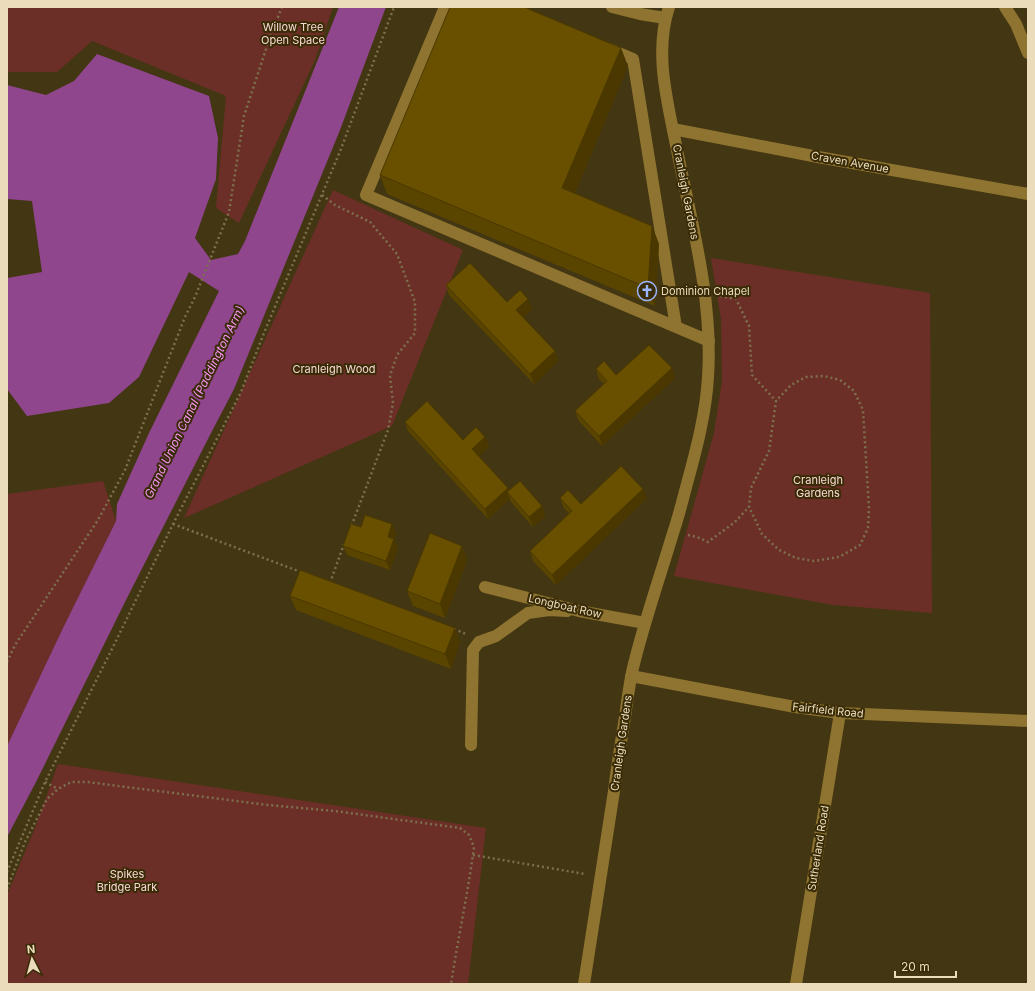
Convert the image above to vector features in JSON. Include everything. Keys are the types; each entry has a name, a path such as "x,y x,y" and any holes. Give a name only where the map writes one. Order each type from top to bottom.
{"street":[{"path":"445,7 366,195 709,341"},
{"path":"612,7 640,14 667,12"},
{"path":"1005,7 1016,24 1028,53"},
{"name":"Cranleigh Gardens","path":"584,984 631,676 645,623 674,532 694,458 701,427 708,379 709,341 704,292 697,247 662,68 661,52 667,12"},
{"path":"596,44 633,59 676,327"},
{"name":"Craven Avenue","path":"673,130 1028,194"},
{"name":"Longboat Row","path":"485,587 579,611 645,623"},
{"path":"471,745 473,650 480,642 496,636 528,613 550,610 579,611"},
{"name":"Fairfield Road","path":"631,676 796,707 840,713 1028,721"},
{"name":"Sutherland Road","path":"796,984 840,713"}],"path":[{"path":"7,662 14,645 98,520 125,470 185,317 195,297 229,212 244,116 270,37 282,7"},
{"path":"7,872 46,782 173,524 241,392 341,149 394,7"},
{"path":"322,195 370,222 397,254 415,302 415,333 397,355 390,376 393,403 388,430 349,532"},
{"path":"704,292 736,299 749,326 752,375 776,401"},
{"path":"824,376 840,380 854,391 863,410 869,509 868,528 860,545 839,557 814,561 796,558 779,550 762,534 749,507 751,488 769,451 776,401 791,385 806,377 824,376"},
{"path":"674,532 697,537 708,542 735,522 749,507"},
{"path":"173,524 307,575"},
{"path":"337,586 330,583 346,539"},
{"path":"447,626 484,640"},
{"path":"46,782 58,789"},
{"path":"7,889 25,842 47,799 58,789 71,782 87,782 268,805 335,811 460,828 469,835 474,847 451,984"},
{"path":"473,855 601,877"}],"green space":[{"name":"Willow Tree Open Space","path":"7,7 333,7 315,60 239,223 216,208 226,96 92,41 57,72 7,72"},
{"name":"Cranleigh Wood","path":"333,190 463,250 392,426 184,518"},
{"name":"Cranleigh Gardens","path":"711,258 930,293 932,613 833,605 674,576 714,433 722,381 721,319"},
{"path":"103,481 116,521 7,746 7,494"},
{"name":"Spikes Bridge Park","path":"58,764 486,828 468,984 7,984 7,895 35,828"}],"water":[{"name":"Grand Union Canal (Paddington Arm)","path":"339,7 386,7 340,130 234,389 7,837 7,746 116,521 117,504 149,433 219,291 189,272 139,377 109,403 27,416 7,389 7,278 42,272 32,201 7,199 7,85 46,95 74,81 97,54 209,96 218,138 216,179 195,238 211,260 238,254 245,241"}],"building":[{"path":"450,7 524,7 621,48 562,188 652,226 648,288 380,175"},
{"path":"470,263 507,302 520,290 528,299 516,310 555,351 530,374 446,285"},
{"path":"649,345 672,368 599,436 575,411 607,381 596,369 604,361 616,375"},
{"path":"427,401 463,440 476,427 485,437 472,449 508,488 485,509 405,422"},
{"path":"621,466 643,489 552,575 530,551 572,511 560,498 568,490 581,504"},
{"path":"520,481 542,506 529,517 507,492"},
{"path":"365,515 392,524 388,537 394,539 386,561 343,546 351,524 361,527"},
{"path":"430,533 462,546 440,604 407,591"},
{"path":"300,570 455,628 445,654 290,596"}],"place":[{"name":"Dominion Chapel","path":"647,291"}]}
